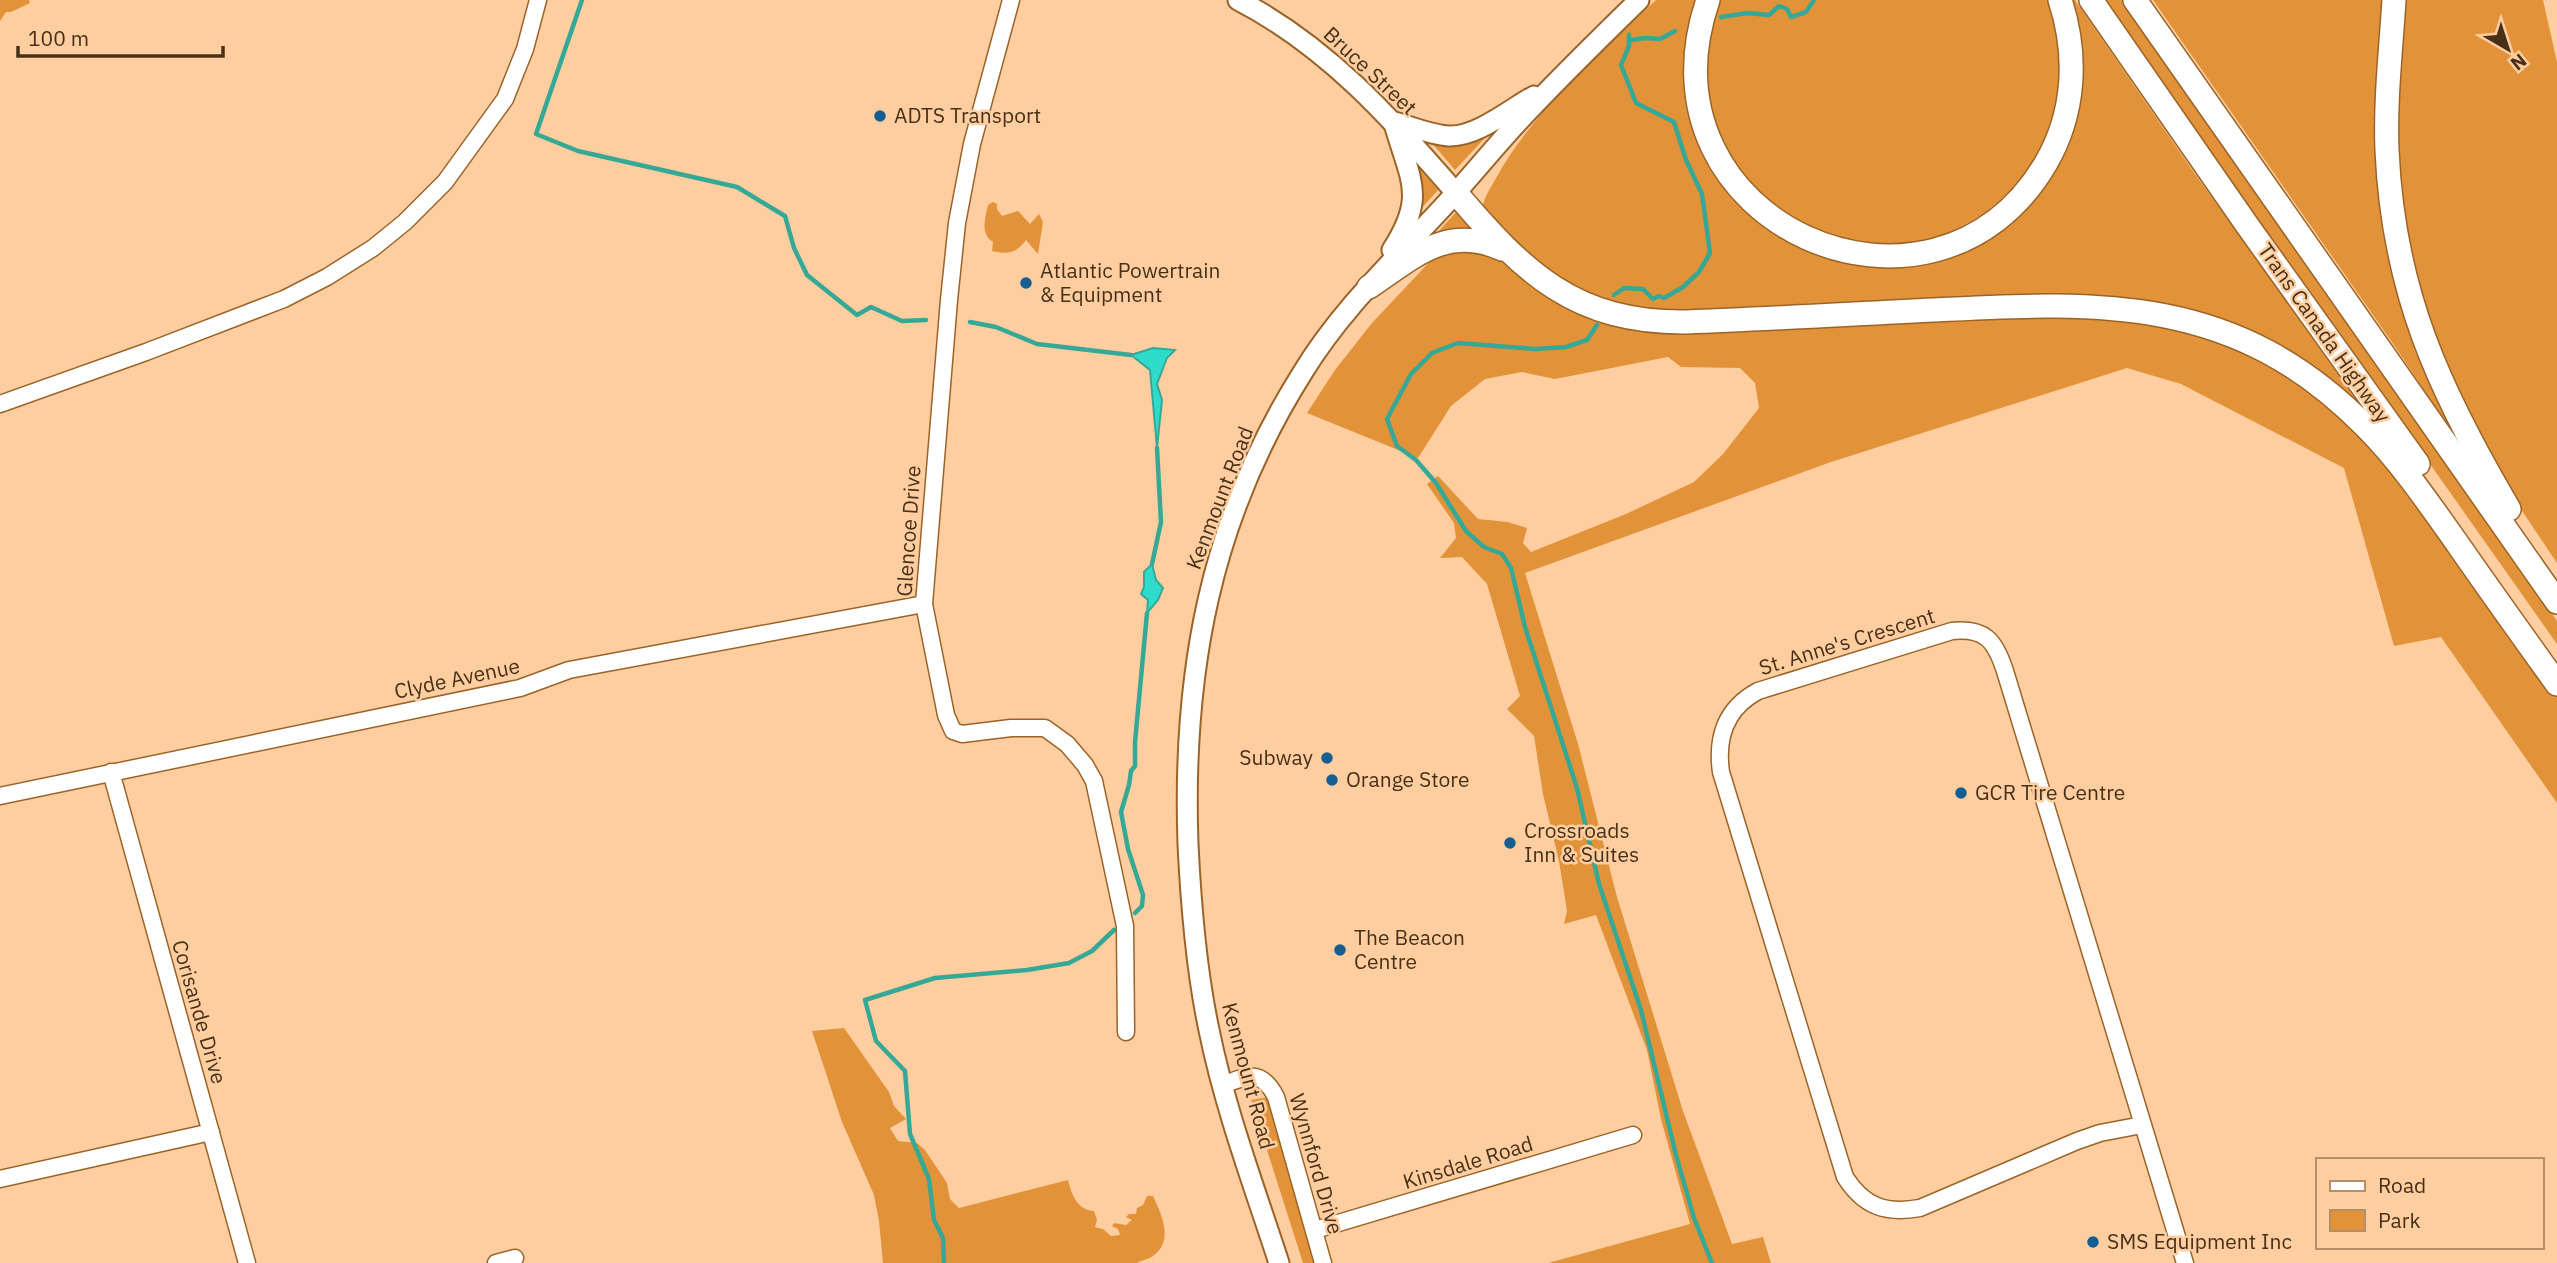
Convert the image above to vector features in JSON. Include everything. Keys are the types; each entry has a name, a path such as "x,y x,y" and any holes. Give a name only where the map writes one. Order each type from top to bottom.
{"highway":[{"path":"1708,0 1697,43 1695,89 1704,128 1725,169 1756,205 1796,233 1840,251 1880,255 1924,252 1969,236 2007,211 2039,174 2059,134 2070,92 2071,46 2060,0"},
{"name":"Trans Canada Highway","path":"2091,0 2557,666"},
{"name":"Trans Canada Highway","path":"2135,0 2557,603"},
{"path":"2394,0 2387,147 2393,221 2410,300 2430,359 2449,400 2501,496 2557,582"},
{"path":"1456,193 1485,228 1547,283 1584,305 1638,320 1709,321 2025,305 2094,306 2170,316 2244,341 2282,359 2318,383 2378,439 2430,505 2557,684"},
{"path":"1369,286 1425,250 1454,240 1475,239 1514,255"}],"main road":[{"name":"Bruce Street","path":"1238,0 1280,24 1359,86 1456,193"},
{"name":"Kenmount Road","path":"1279,1263 1223,1085 1202,993 1192,907 1188,852 1189,716 1212,577 1233,515 1277,415 1313,356 1369,286 1554,84 1639,0"},
{"path":"1394,122 1440,135 1466,134 1554,84"},
{"path":"1369,286 1399,239 1413,208 1413,186 1394,122"}],"street":[{"path":"0,404 284,299 327,277 373,248 405,222 445,182 505,99 533,25 538,0"},
{"name":"Glencoe Drive","path":"1011,0 972,144 957,223 924,604 948,724 953,731 962,734 1011,728 1045,728 1073,750 1094,781 1125,926 1126,1032"},
{"name":"Clyde Avenue","path":"0,796 520,688 569,670 924,604"},
{"name":"St. Anne's Crescent","path":"2143,1125 2100,1133 2077,1141 1920,1208 1903,1211 1876,1207 1853,1189 1845,1177 1721,772 1719,758 1723,730 1728,716 1737,705 1758,691 1952,631 1978,631 1988,638 2003,664 2185,1263"},
{"name":"Corisande Drive","path":"111,772 247,1263"},
{"name":"Wynnford Drive","path":"1223,1085 1255,1076 1264,1079 1271,1086 1323,1263"},
{"path":"0,1179 211,1132"},
{"name":"Kinsdale Road","path":"1315,1230 1633,1135"},
{"path":"496,1263 515,1258"}],"green space":[{"path":"0,0 29,0 30,3 6,12 0,21"},
{"path":"1656,0 1701,0 1690,49 1690,98 1779,232 1948,254 2057,154 2066,0 2075,0 2190,167 2383,435 2357,410 2148,304 1706,316 1604,305 1539,268 1482,209 1485,198 1510,154 1528,130 1568,84"},
{"path":"1716,0 2053,0 2065,54 2055,129 2009,201 1929,244 1838,243 1761,203 1711,126 1703,42"},
{"path":"2106,0 2122,0 2557,621 2557,644 2217,162"},
{"path":"2153,0 2387,0 2384,200 2486,483 2394,345"},
{"path":"2403,0 2543,0 2557,62 2557,563 2502,481 2433,344 2404,234 2395,130"},
{"path":"1499,123 1455,170 1426,136"},
{"path":"1408,156 1438,190 1419,211"},
{"path":"993,202 997,204 1002,216 1018,211 1030,224 1039,214 1043,222 1038,254 1026,240 1011,252 992,251 993,242 986,235 984,225 988,205"},
{"path":"1458,210 1484,235 1428,243"},
{"path":"1455,248 1491,250 1586,313 2084,312 2211,335 2314,387 2423,504 2557,697 2557,803 2441,637 2394,646 2344,468 2181,384 2127,368 1831,462 1525,573 1578,744 1617,897 1683,1111 1732,1244 1763,1237 1771,1263 1548,1263 1690,1224 1661,1119 1647,1050 1596,915 1564,924 1567,911 1534,736 1507,709 1520,696 1487,584 1462,557 1440,558 1456,538 1454,523 1427,484 1438,476 1478,519 1508,522 1527,528 1523,543 1531,552 1626,514 1694,482 1723,454 1759,408 1755,383 1740,368 1681,367 1668,357 1555,379 1522,372 1485,379 1451,406 1418,458 1307,413 1335,370 1372,323 1436,255"},
{"path":"844,1028 889,1092 894,1106 906,1119 890,1128 898,1141 917,1143 925,1150 947,1183 950,1199 959,1208 1068,1180 1079,1205 1094,1211 1097,1220 1095,1227 1103,1229 1111,1236 1120,1235 1118,1229 1112,1226 1114,1223 1126,1225 1132,1220 1126,1217 1136,1214 1137,1208 1143,1205 1147,1196 1153,1196 1160,1211 1165,1235 1159,1250 1137,1263 883,1263 874,1195 842,1122 812,1031"},
{"path":"1268,1097 1318,1263 1303,1263 1251,1100"}],"water":[{"path":"1153,348 1175,350 1167,358 1157,384 1162,400 1157,448 1150,370 1131,355"},
{"path":"1152,564 1156,580 1163,588 1158,600 1147,613 1148,600 1141,594 1144,572"}],"waterway":[{"path":"582,0 536,134 578,151 737,187 785,216 794,248 807,275 857,315 871,307 902,321 926,320"},
{"path":"1721,17 1747,13 1769,15 1779,6 1787,9 1791,17 1806,12 1814,0"},
{"path":"1630,40 1660,39 1675,31"},
{"path":"1614,295 1624,288 1643,289 1653,299 1659,296 1664,298 1683,287 1699,272 1710,253 1702,194 1686,160 1674,122 1636,103 1621,65 1629,46 1629,35"},
{"path":"970,322 996,327 1037,344 1131,355"},
{"path":"1597,325 1587,340 1566,347 1535,349 1458,343 1432,353 1411,374 1387,419 1397,446 1416,460 1436,483 1466,531 1484,547 1502,554 1511,568 1525,627 1577,788 1599,884 1641,1010 1694,1218 1712,1263"},
{"path":"1152,564 1161,522 1157,448"},
{"path":"1135,913 1142,906 1143,895 1128,849 1121,812 1131,771 1135,766 1147,613"},
{"path":"944,1263 943,1238 934,1220 929,1179 910,1134 905,1071 876,1041 865,1000 935,978 1027,970 1069,963 1092,951 1114,930"}],"place":[{"name":"ADTS Transport","path":"880,116"},
{"name":"Atlantic Powertrain & Equipment","path":"1026,283"},
{"name":"Subway","path":"1327,758"},
{"name":"Orange Store","path":"1332,780"},
{"name":"GCR Tire Centre","path":"1961,793"},
{"name":"Crossroads Inn & Suites","path":"1510,843"},
{"name":"The Beacon Centre","path":"1340,950"},
{"name":"SMS Equipment Inc","path":"2093,1242"}]}
